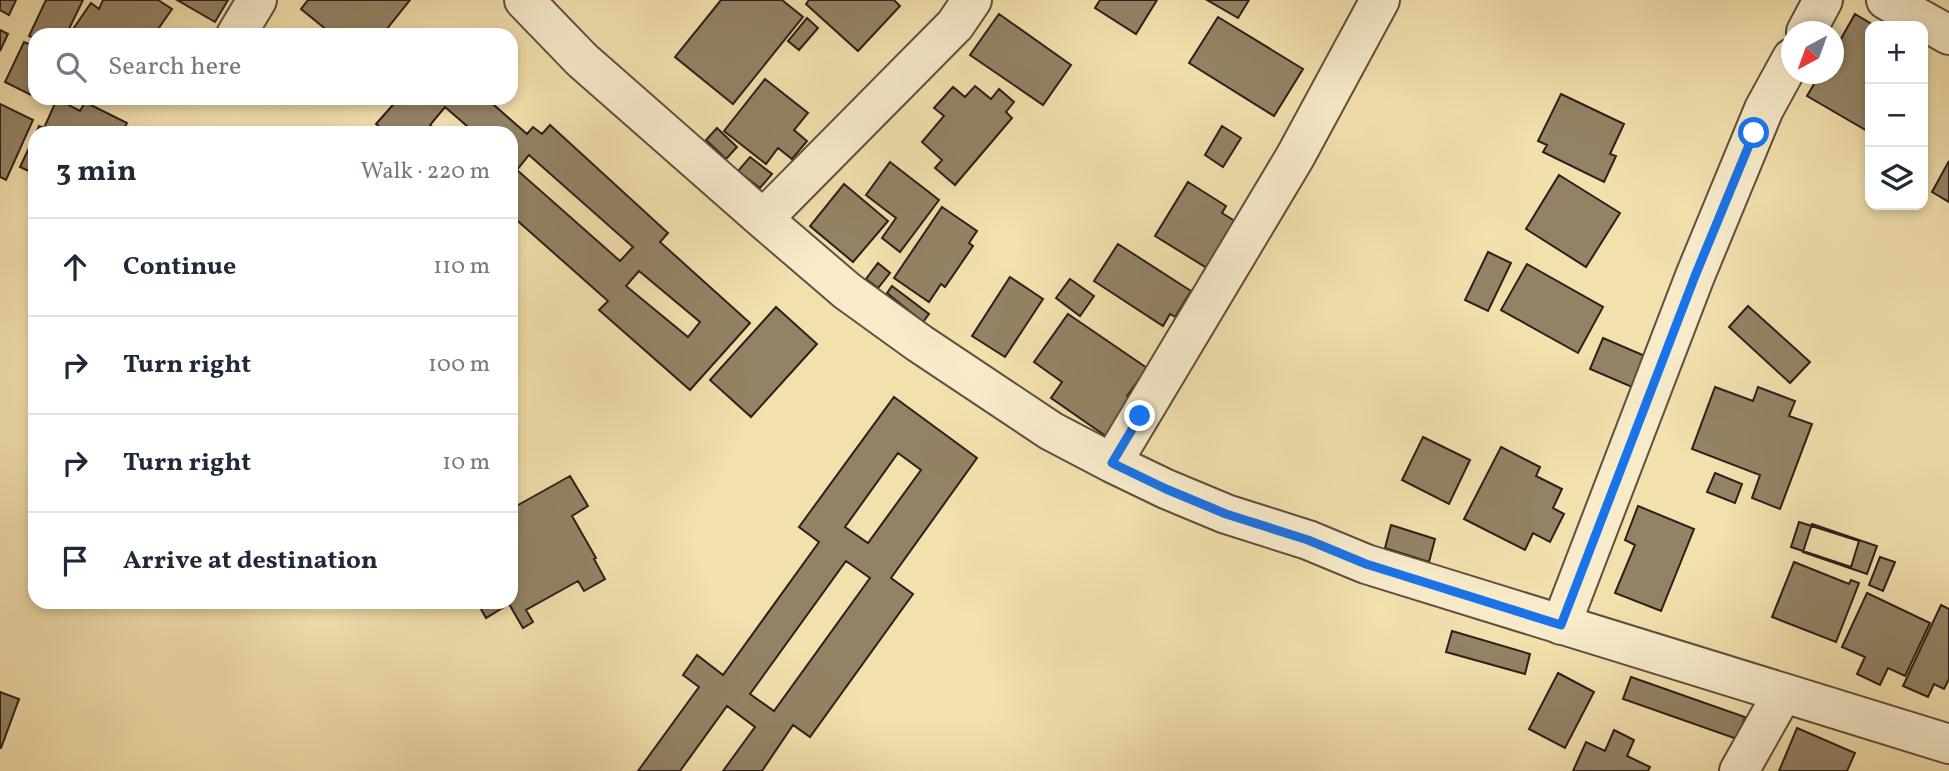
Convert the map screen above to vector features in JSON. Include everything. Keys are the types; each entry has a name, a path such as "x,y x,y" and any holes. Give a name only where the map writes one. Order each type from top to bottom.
{"street":[{"path":"240,28 257,0"},
{"path":"524,0 582,60 847,291 919,343 1051,431 1112,463 1226,514 1308,540 1366,564 1949,744"},
{"path":"762,219 955,25 972,0"},
{"path":"1112,463 1296,158 1380,0"},
{"path":"1812,21 1823,0"},
{"path":"1886,0 1949,35"},
{"path":"1561,625 1695,276 1764,109 1781,77"},
{"path":"1739,771 1783,693"}],"building":[{"path":"0,0 16,0 9,15 0,10"},
{"path":"46,0 83,0 69,28 33,28"},
{"path":"103,0 158,0 172,9 159,28 74,28 91,3 99,9"},
{"path":"177,0 228,0 215,22"},
{"path":"308,0 410,0 388,28 324,28 301,9"},
{"path":"721,0 782,0 803,17 733,104 675,57"},
{"path":"809,0 894,0 900,6 858,51 806,4"},
{"path":"1100,0 1157,0 1136,34 1095,8"},
{"path":"1207,0 1249,0 1238,18"},
{"path":"999,14 1071,65 1043,105 970,55"},
{"path":"1855,14 1867,21 1865,130 1807,96 1814,84 1844,84 1844,33"},
{"path":"1218,17 1303,69 1274,116 1189,63"},
{"path":"807,18 818,28 799,50 788,41"},
{"path":"0,30 8,34 0,51"},
{"path":"24,42 28,44 28,94 5,82"},
{"path":"765,79 808,113 794,130 807,141 792,159 778,148 766,164 724,131"},
{"path":"975,86 991,99 999,89 1014,102 1006,112 1012,118 955,185 935,168 942,160 922,142 944,116 934,108 953,87 965,97"},
{"path":"1561,94 1624,124 1610,154 1616,156 1604,182 1543,152 1547,145 1538,141"},
{"path":"0,104 33,120 6,180 0,177"},
{"path":"54,105 68,105 80,111 83,105 91,105 127,123 126,126 45,126"},
{"path":"393,105 494,105 518,126 467,126 445,107 431,126 376,124"},
{"path":"550,125 668,233 660,242 750,323 690,390 599,310 608,301 518,221 518,171 620,261 633,247 529,155 518,169 518,126 527,134 533,127 542,134","holes":["639,271 700,322 688,337 626,286"]},
{"path":"1222,126 1241,138 1223,167 1205,155"},
{"path":"717,128 737,147 726,159 706,140"},
{"path":"28,150 28,171 20,167"},
{"path":"750,157 772,174 760,188 738,171"},
{"path":"1949,161 1949,202 1932,192"},
{"path":"890,162 939,200 900,252 882,238 896,218 866,195"},
{"path":"1559,175 1620,213 1586,267 1526,229"},
{"path":"1188,182 1226,206 1222,213 1243,226 1215,273 1155,236"},
{"path":"844,184 888,221 853,262 810,226"},
{"path":"942,207 977,231 969,243 973,246 945,287 941,284 929,302 894,278"},
{"path":"1118,244 1191,291 1175,317 1170,314 1163,326 1094,281"},
{"path":"1488,252 1511,263 1488,311 1465,300"},
{"path":"878,263 890,273 878,288 866,279"},
{"path":"1527,264 1603,307 1578,353 1501,310"},
{"path":"1010,277 1043,299 1005,357 972,336"},
{"path":"1070,279 1094,296 1080,316 1056,298"},
{"path":"892,286 929,314 923,322 887,293"},
{"path":"1748,306 1810,362 1790,383 1729,327"},
{"path":"776,307 817,344 751,417 710,380"},
{"path":"1068,314 1147,368 1127,396 1135,403 1110,439 1051,398 1062,382 1034,362"},
{"path":"1603,338 1645,356 1632,387 1590,369"},
{"path":"1715,387 1753,401 1758,387 1795,401 1789,416 1812,424 1780,509 1752,498 1760,475 1692,449"},
{"path":"894,397 977,458 891,578 913,594 810,737 793,725 762,771 723,771 755,727 727,706 680,771 638,771 699,687 683,675 697,655 723,675 819,542 799,527","holes":["898,453 921,470 868,543 845,527","846,561 870,578 774,711 750,694"]},
{"path":"1423,437 1470,460 1449,504 1402,480"},
{"path":"1501,447 1540,467 1536,476 1562,489 1553,508 1564,514 1550,542 1533,533 1525,550 1464,519"},
{"path":"1715,473 1742,484 1735,503 1707,492"},
{"path":"570,476 588,506 572,516 605,579 584,591 578,581 526,610 533,622 523,628 512,609 518,609 518,505"},
{"path":"1638,506 1694,529 1661,611 1615,593 1635,545 1625,540"},
{"path":"1799,522 1859,541 1851,567 1791,547"},
{"path":"1812,524 1877,546 1867,574 1803,552"},
{"path":"1391,525 1435,539 1429,562 1385,548"},
{"path":"1880,557 1895,562 1883,591 1869,585"},
{"path":"1794,562 1849,584 1851,580 1859,583 1836,642 1772,617"},
{"path":"1867,593 1930,623 1905,676 1888,668 1880,685 1857,674 1865,657 1842,647"},
{"path":"1941,605 1949,609 1949,679 1944,689 1934,684 1928,697 1903,686"},
{"path":"481,609 501,609 486,618"},
{"path":"1452,631 1530,654 1525,674 1446,652"},
{"path":"1558,673 1594,692 1565,748 1529,729"},
{"path":"1631,677 1745,717 1737,739 1623,699"},
{"path":"0,692 19,699 1,748 0,748"},
{"path":"1797,728 1855,753 1847,771 1779,771"},
{"path":"1614,730 1634,740 1627,756 1650,767 1648,771 1573,771 1586,742 1605,751"}],"route":[{"path":"1140,416 1112,463 1226,514 1308,540 1366,564 1561,625 1695,276 1754,133"}]}
